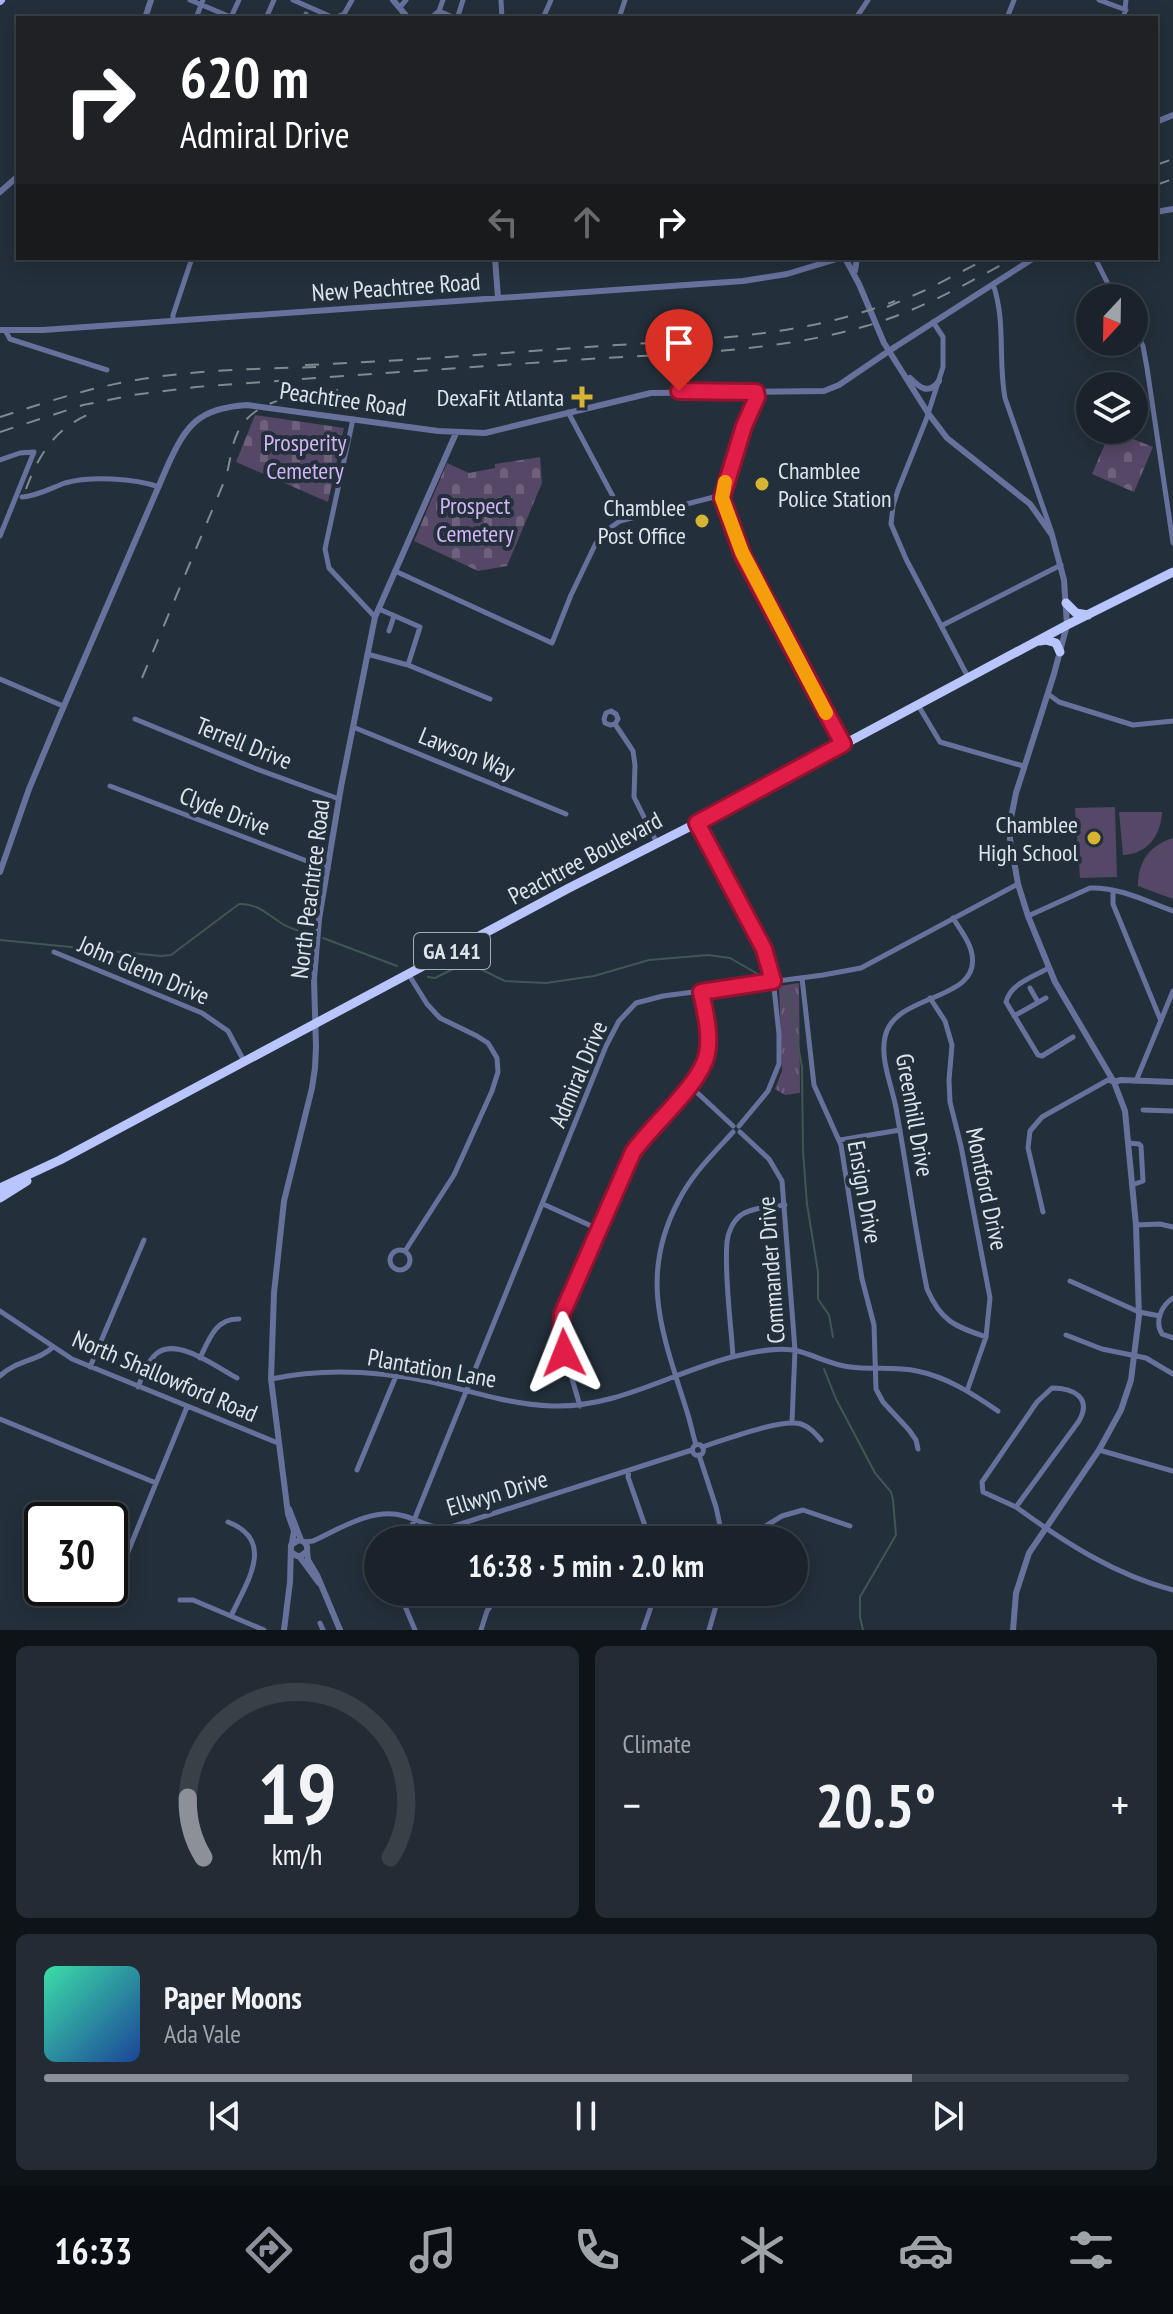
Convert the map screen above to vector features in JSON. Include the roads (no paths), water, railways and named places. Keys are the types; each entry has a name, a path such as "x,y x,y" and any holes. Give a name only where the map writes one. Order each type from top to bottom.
{"highway":[{"name":"Peachtree Boulevard","path":"0,1188 60,1160 569,888 1173,572"},
{"path":"1066,603 1076,613 1088,615"},
{"path":"1037,642 1053,641 1059,645 1060,652"},
{"name":"Peachtree Boulevard","path":"0,1198 60,1160"}],"street":[{"path":"190,0 202,2 228,16"},
{"path":"293,0 330,16"},
{"path":"310,7 314,0"},
{"path":"393,0 407,16"},
{"path":"400,7 406,0"},
{"path":"434,16 440,11 443,0"},
{"path":"440,11 458,16 463,0"},
{"path":"1099,0 1126,10"},
{"path":"1124,16 1126,0"},
{"path":"0,192 16,178"},
{"path":"173,320 191,260"},
{"path":"495,260 498,298"},
{"name":"New Peachtree Road","path":"3,330 43,330 743,281 787,274 828,260"},
{"path":"844,260 855,274 884,343 928,413 947,438 1030,504 1052,535"},
{"path":"855,274 857,260"},
{"name":"Peachtree Road","path":"0,872 63,706 178,443 196,419 216,409 247,405 456,433 496,431 651,393 805,393 826,390 839,385 1031,260"},
{"path":"1096,260 1108,284"},
{"path":"992,283 1000,312 1003,388 1061,565 1067,625 1047,698 1023,766 1011,818 1011,843 1018,884 1049,968 1075,1019 1114,1082 1125,1111 1136,1225 1139,1312 1131,1380 1121,1410 1099,1450 1035,1542 1016,1593 1013,1630"},
{"path":"933,321 942,332 944,360 928,413 898,490 891,524 968,678"},
{"path":"3,330 10,339 107,370"},
{"path":"1145,356 1173,543"},
{"path":"901,370 924,389 932,389 939,381"},
{"path":"756,392 757,397 744,426 722,495 743,556 843,744"},
{"path":"568,412 625,519"},
{"path":"353,419 325,549 329,568 375,617"},
{"name":"North Peachtree Road","path":"290,1583 296,1555 271,1379 274,1293 284,1201 312,1088 316,1047 316,942 339,799 375,617 456,433"},
{"path":"0,460 34,452 0,536"},
{"path":"22,497 86,479 146,482 159,487"},
{"path":"395,571 552,643 571,595 604,532 625,519 722,495"},
{"path":"941,626 1061,565"},
{"path":"379,609 420,627 408,665"},
{"path":"389,631 394,616"},
{"path":"367,654 408,665 490,699"},
{"path":"0,679 63,706"},
{"path":"1047,698 1133,725 1173,721"},
{"path":"918,705 940,742 1023,766"},
{"name":"Terrell Drive","path":"135,719 339,799"},
{"path":"615,724 633,751 634,797 657,843"},
{"name":"Lawson Way","path":"353,727 566,814"},
{"name":"Clyde Drive","path":"110,786 328,869"},
{"path":"697,823 764,949 773,981 779,1034 779,1064 768,1091 691,1181 675,1209 659,1260 656,1297 663,1339 697,1447 695,1454 699,1455 720,1526"},
{"name":"Admiral Drive","path":"411,1526 606,1046 619,1021 636,1003 663,996 861,968 1018,884"},
{"path":"1028,916 1090,888 1113,890 1173,911"},
{"path":"1113,890 1113,904 1161,1021"},
{"name":"Greenhill Drive","path":"953,918 971,950 970,971 965,981 957,988 902,1012 885,1033 884,1051 927,1289 947,1321 986,1337"},
{"name":"John Glenn Drive","path":"54,952 202,1013 228,1031 245,1062"},
{"path":"1049,968 1024,981 1007,995 1006,1002 1038,1055 1042,1056 1073,1037"},
{"path":"405,1251 454,1175 498,1072 497,1058 488,1043 440,1018 409,975"},
{"name":"Ensign Drive","path":"802,978 814,1085 840,1140 862,1279 874,1325 874,1379 879,1395 909,1430 918,1449"},
{"path":"1030,988 1038,1002"},
{"path":"1136,1081 1173,991"},
{"path":"580,1406 561,1341 562,1314 633,1152 690,1086 705,1061 708,1052 707,1029 701,992"},
{"name":"Montford Drive","path":"930,998 945,1021 952,1045 950,1102 989,1284 990,1311 986,1337 967,1391"},
{"path":"1014,1016 1046,998"},
{"path":"1043,1212 1028,1148 1030,1131 1035,1123 1052,1110 1108,1080 1173,1082"},
{"name":"Commander Drive","path":"690,1086 769,1159 782,1181 795,1350 792,1422"},
{"path":"1143,1110 1173,1111"},
{"path":"840,1140 900,1130"},
{"path":"1129,1143 1141,1146 1143,1181 1132,1185"},
{"path":"543,1204 598,1229"},
{"path":"733,1357 727,1258 730,1229 749,1211 785,1205"},
{"path":"1136,1225 1173,1227"},
{"path":"90,1367 144,1240"},
{"path":"1070,1281 1139,1312 1160,1316"},
{"path":"1173,1298 1167,1302 1160,1316 1159,1331 1173,1338"},
{"name":"North Shallowford Road","path":"0,1311 53,1347 90,1367 278,1443"},
{"path":"200,1358 215,1329 228,1319 239,1319"},
{"path":"1066,1335 1102,1349 1146,1358 1173,1374"},
{"path":"0,1376 13,1365 48,1352 53,1347"},
{"path":"138,1387 154,1355 162,1349 174,1347 237,1378"},
{"name":"Plantation Lane","path":"271,1379 351,1371 396,1376 521,1403 580,1406 612,1400 733,1357 773,1350 795,1350 849,1367 918,1371 943,1379 998,1411"},
{"path":"357,1470 396,1376"},
{"path":"1016,1507 1079,1421 1085,1402 1072,1391 1052,1386 1019,1426 980,1489 1016,1507 1045,1528 1122,1573 1144,1583 1173,1590"},
{"path":"128,1552 187,1407"},
{"path":"0,1419 156,1483"},
{"path":"792,1422 809,1427 821,1440"},
{"name":"Ellwyn Drive","path":"305,1545 373,1515 387,1513 440,1529 448,1528 697,1447 792,1422"},
{"path":"1099,1450 1173,1471"},
{"path":"629,1471 628,1477 645,1526"},
{"name":"North Peachtree Road","path":"289,1509 305,1545"},
{"path":"766,1526 782,1516 803,1510 850,1526"},
{"path":"228,1522 247,1533 256,1556 231,1616"},
{"path":"292,1543 305,1545"},
{"path":"305,1545 296,1555 319,1583"},
{"path":"305,1545 308,1560 340,1630"},
{"name":"North Peachtree Road","path":"284,1630 296,1555"},
{"path":"293,1573 307,1568"},
{"path":"180,1600 193,1600 264,1630"},
{"path":"405,1606 415,1630"},
{"path":"481,1630 489,1606"},
{"path":"643,1630 651,1606"},
{"path":"709,1630 716,1606"}],"waterway":[{"path":"0,940 171,955 239,904 257,907 285,925 313,936"},
{"path":"323,938 397,966"},
{"path":"428,977 435,978 461,965 474,966 505,981 546,983 594,976 649,960 708,955 730,958 763,977"},
{"path":"782,990 789,996 802,1067 803,1151 807,1204 818,1272 818,1299 829,1315 833,1337"},
{"path":"824,1369 836,1399 875,1473 891,1492 893,1500 896,1535 860,1597 863,1630"}],"railway":[{"path":"1158,164 1173,159"},
{"path":"1158,184 1173,179"},
{"path":"887,307 984,260"},
{"path":"0,432 83,405 196,387 694,353 798,341 832,335 905,313 1010,260"},
{"path":"305,365 751,335 823,323 895,301"},
{"path":"0,417 93,389 149,378 316,367"},
{"path":"142,678 226,477 235,439 244,422 254,412 280,400 338,390"},
{"path":"26,489 38,462 53,440 72,423 99,410"}],"place":[{"name":"DexaFit Atlanta","path":"582,397"},
{"name":"Chamblee Police Station","path":"762,484"},
{"name":"Chamblee Post Office","path":"702,521"},
{"name":"Chamblee High School","path":"1094,838"}],"park label":[{"name":"Prosperity Cemetery","path":"305,456"},
{"name":"Prospect Cemetery","path":"475,519"}]}
